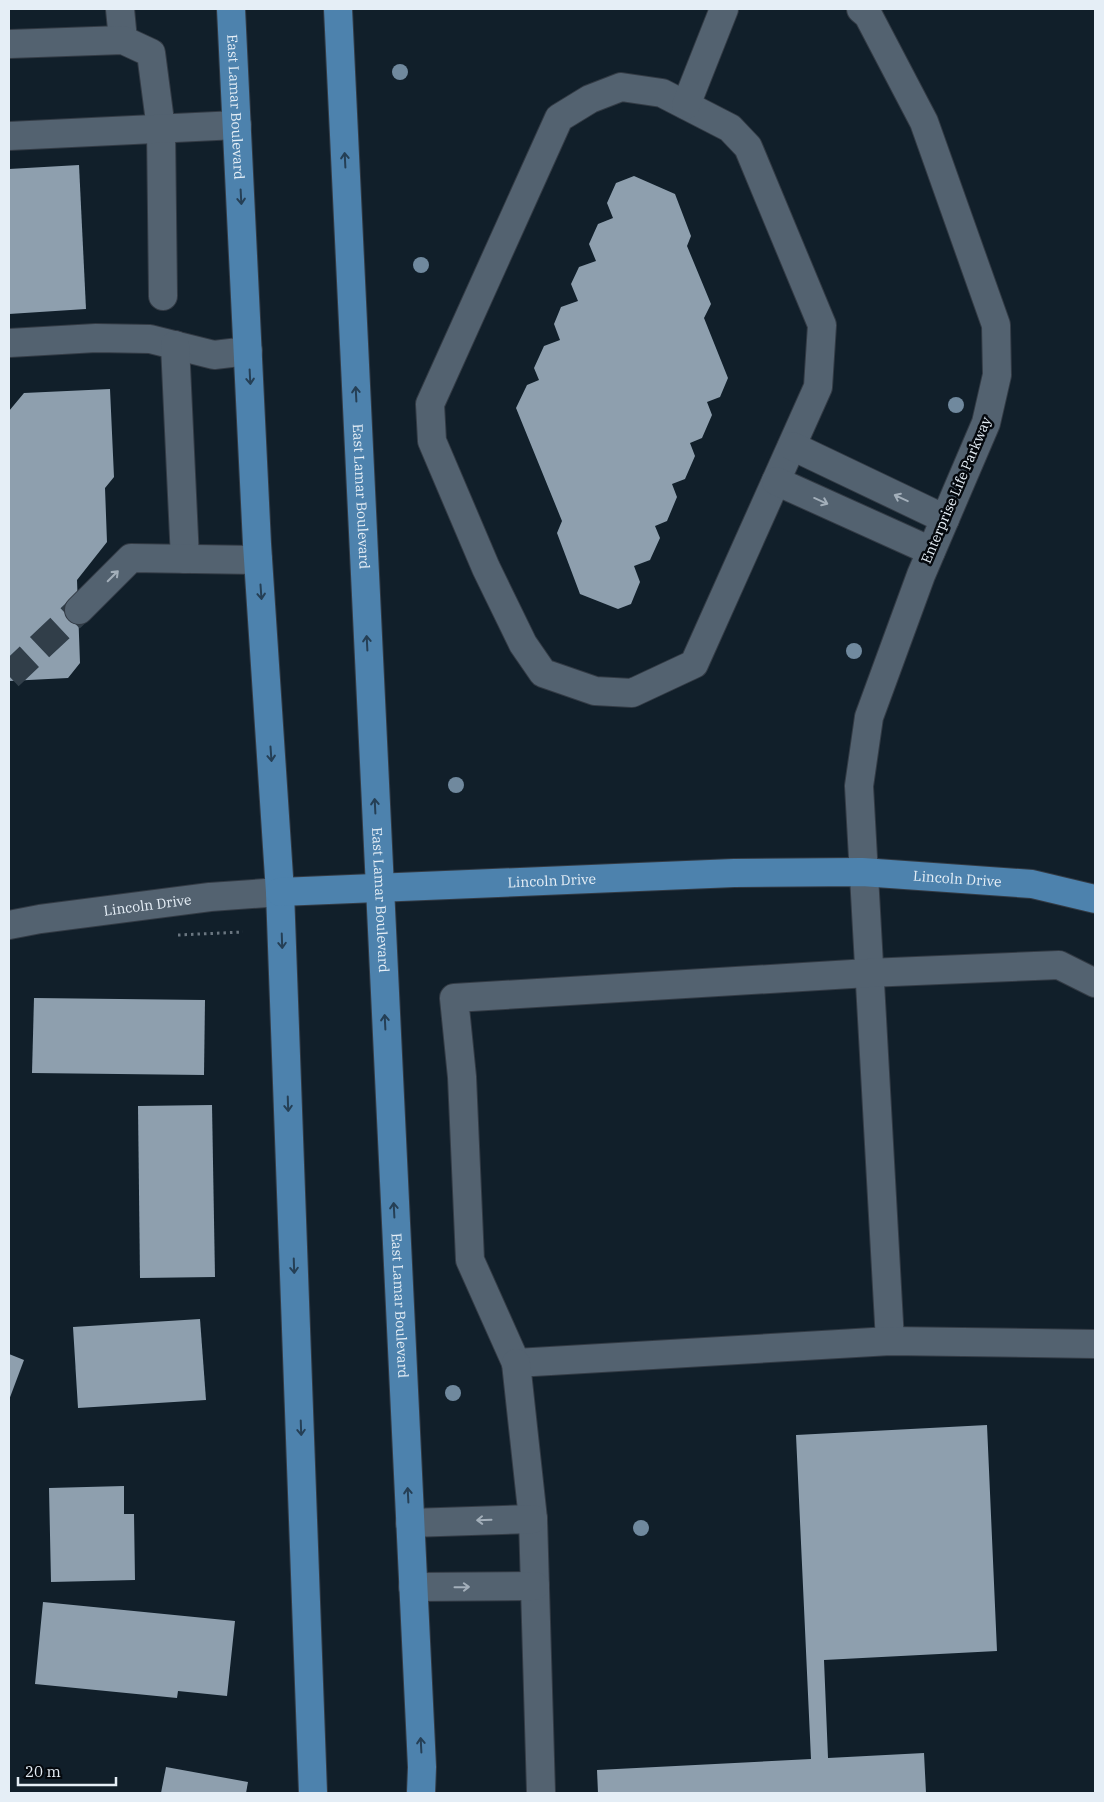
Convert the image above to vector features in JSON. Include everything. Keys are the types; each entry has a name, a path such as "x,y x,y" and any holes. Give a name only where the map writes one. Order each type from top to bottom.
{"main road":[{"name":"East Lamar Boulevard","path":"231,9 258,560 280,892 313,1793"},
{"name":"East Lamar Boulevard","path":"338,9 413,1587 421,1793"},
{"name":"Lincoln Drive","path":"280,892 734,873 862,872 1032,884 1095,899"}],"street":[{"path":"120,9 123,40"},
{"path":"686,105 724,9"},
{"name":"Enterprise Life Parkway","path":"861,9 868,15 924,122 996,325 997,375 986,423 931,551 869,717 859,786 862,872 890,1341"},
{"path":"9,44 123,40 151,53 161,129 163,296"},
{"path":"621,87 662,93 730,128 748,147 822,325 818,387 792,446 694,664 632,693 595,691 543,673 523,644 486,568 432,441 430,404 560,118 590,99 621,87"},
{"path":"9,136 237,125"},
{"path":"9,343 96,338 150,339 214,355 248,351"},
{"path":"175,345 185,559"},
{"path":"792,446 945,519"},
{"path":"776,481 931,551"},
{"path":"79,610 130,558 258,560"},
{"name":"Lincoln Drive","path":"9,925 40,919 242,894 280,892"},
{"path":"540,1793 533,1519 516,1364 470,1260 462,1077 454,998 868,973 1059,965 1095,983"},
{"path":"516,1364 890,1341 1095,1344"},
{"path":"410,1523 533,1519"},
{"path":"413,1587 535,1586"}],"path":[{"path":"169,936 243,932"}],"building":[{"path":"79,165 86,309 9,314 9,169"},
{"path":"634,176 675,194 691,236 687,246 711,304 704,318 728,378 720,397 707,402 712,415 702,438 690,443 695,456 685,479 672,484 677,497 667,521 655,526 660,538 650,560 634,566 640,582 631,604 618,609 580,594 557,533 562,521 516,408 527,385 539,380 534,368 544,346 560,340 554,324 561,307 578,301 571,284 579,267 596,261 589,244 598,224 613,218 607,203 616,183"},
{"path":"110,389 114,477 105,488 107,542 77,580 80,663 68,678 9,681 9,411 24,393"},
{"path":"34,998 205,1000 204,1075 32,1073"},
{"path":"212,1105 215,1277 140,1278 138,1106"},
{"path":"200,1319 206,1400 78,1408 73,1327"},
{"path":"9,1354 24,1360 9,1400"},
{"path":"987,1425 997,1651 824,1660 828,1758 924,1753 926,1793 598,1793 597,1770 811,1759 796,1435"},
{"path":"124,1486 124,1514 134,1514 135,1580 51,1582 49,1488"},
{"path":"43,1602 235,1621 227,1696 178,1691 177,1698 35,1684"},
{"path":"166,1767 248,1782 246,1793 161,1793"}],"tunnel":[{"path":"9,676 79,610"}]}
